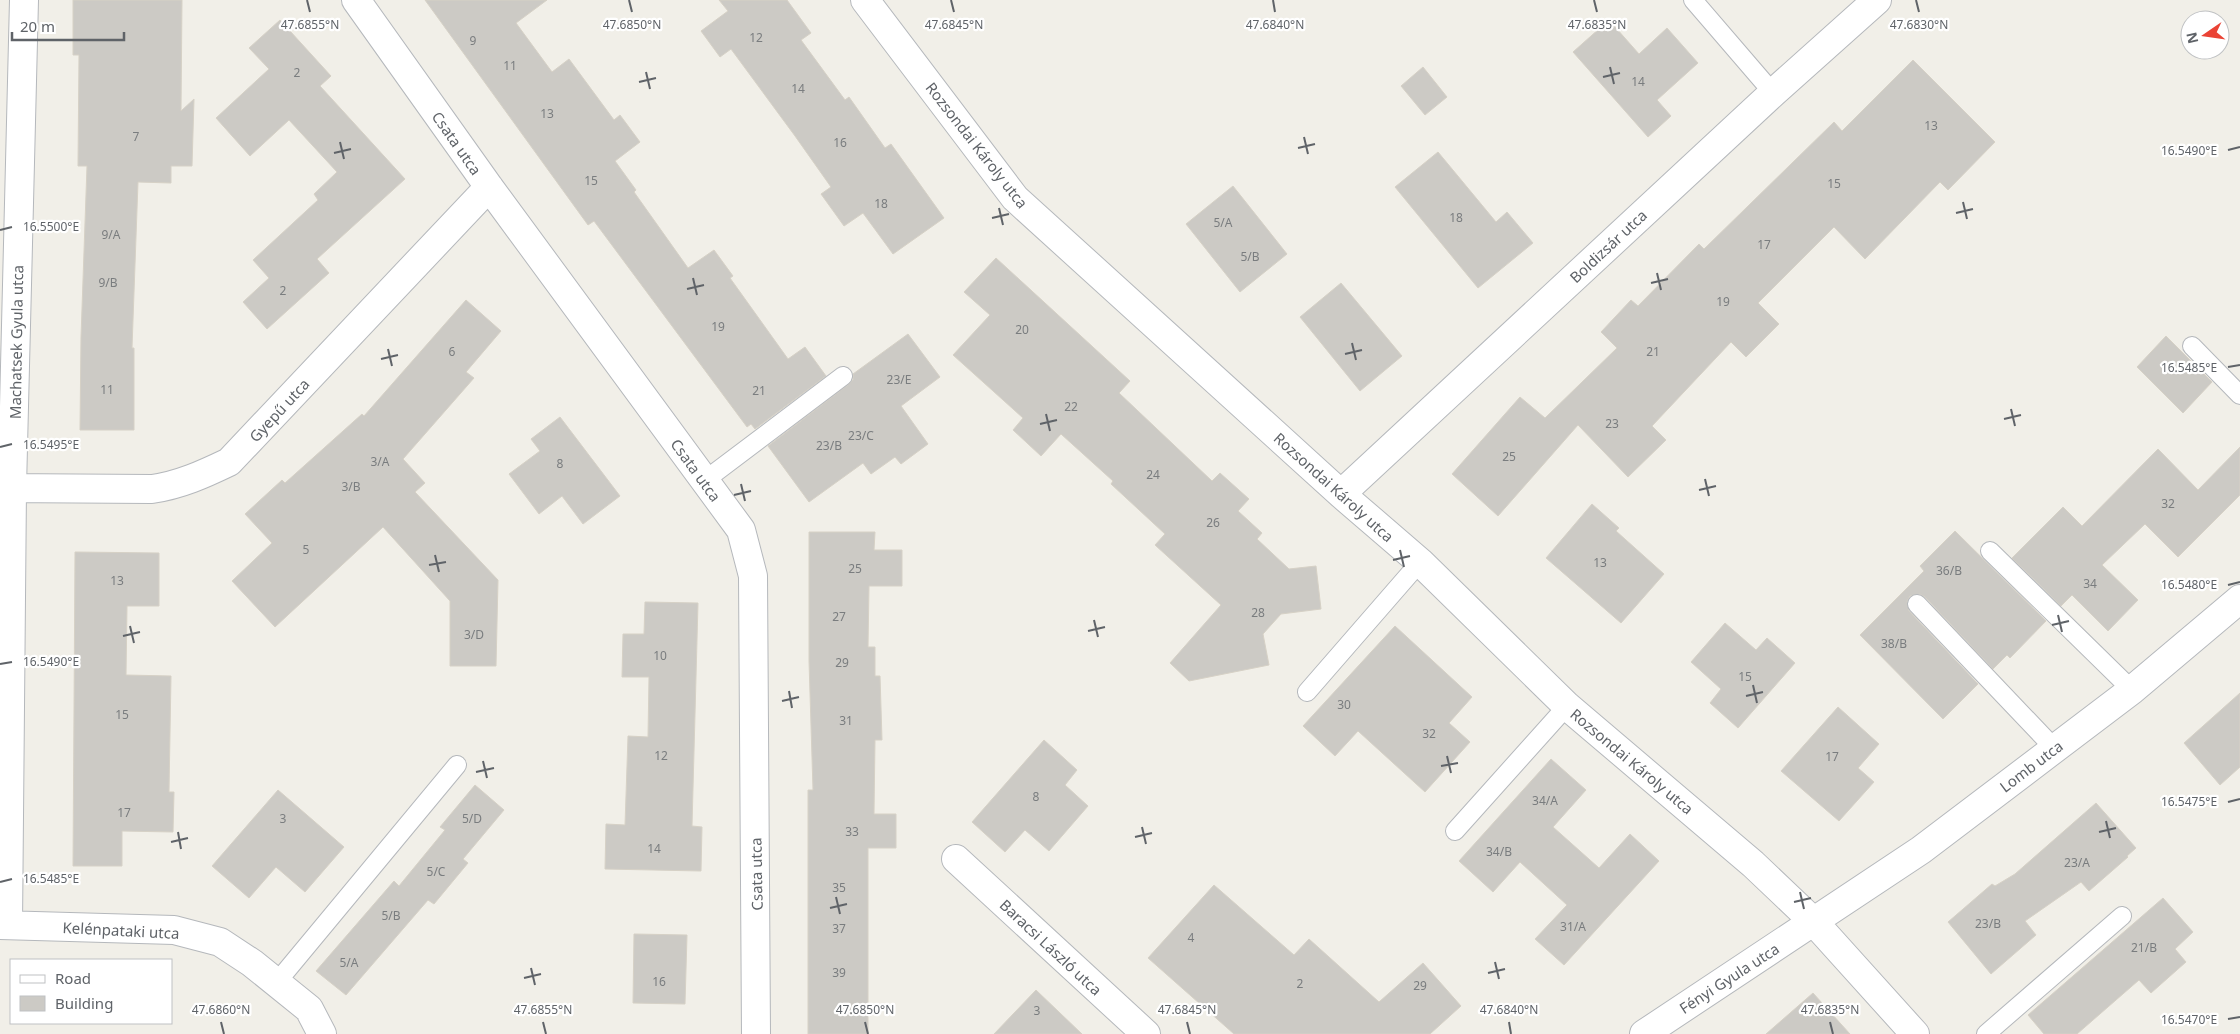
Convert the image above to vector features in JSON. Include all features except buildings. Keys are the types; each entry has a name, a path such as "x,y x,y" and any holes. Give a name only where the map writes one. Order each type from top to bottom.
{"street":[{"name":"Machatsek Gyula utca","path":"4,925 6,488 24,0"},
{"name":"Csata utca","path":"356,0 489,187 741,530 753,576 756,1034"},
{"name":"Rozsondai Károly utca","path":"865,0 1015,198 1341,494 1420,562 1567,706 1753,864 1814,922 1915,1034"},
{"name":"Boldizsár utca","path":"1341,494 1877,0"},
{"name":"Gyepű utca","path":"6,488 152,490 186,481 229,462 489,187"},
{"name":"Lomb utca","path":"1814,922 1921,850 2132,690 2240,599"},
{"name":"Baracsi László utca","path":"956,859 1146,1034"},
{"name":"Fényi Gyula utca","path":"1644,1034 1814,922"},
{"name":"Kelénpataki utca","path":"4,925 174,930 220,942 276,982 309,1009 322,1034"}],"lane":[{"path":"1692,0 1773,94"},
{"path":"2192,346 2240,395"},
{"path":"704,481 843,376"},
{"path":"1990,551 2132,690"},
{"path":"1307,692 1420,562"},
{"path":"1917,604 2054,748"},
{"path":"1455,831 1567,706"},
{"path":"276,982 457,765"},
{"path":"1986,1034 2122,916"}]}
